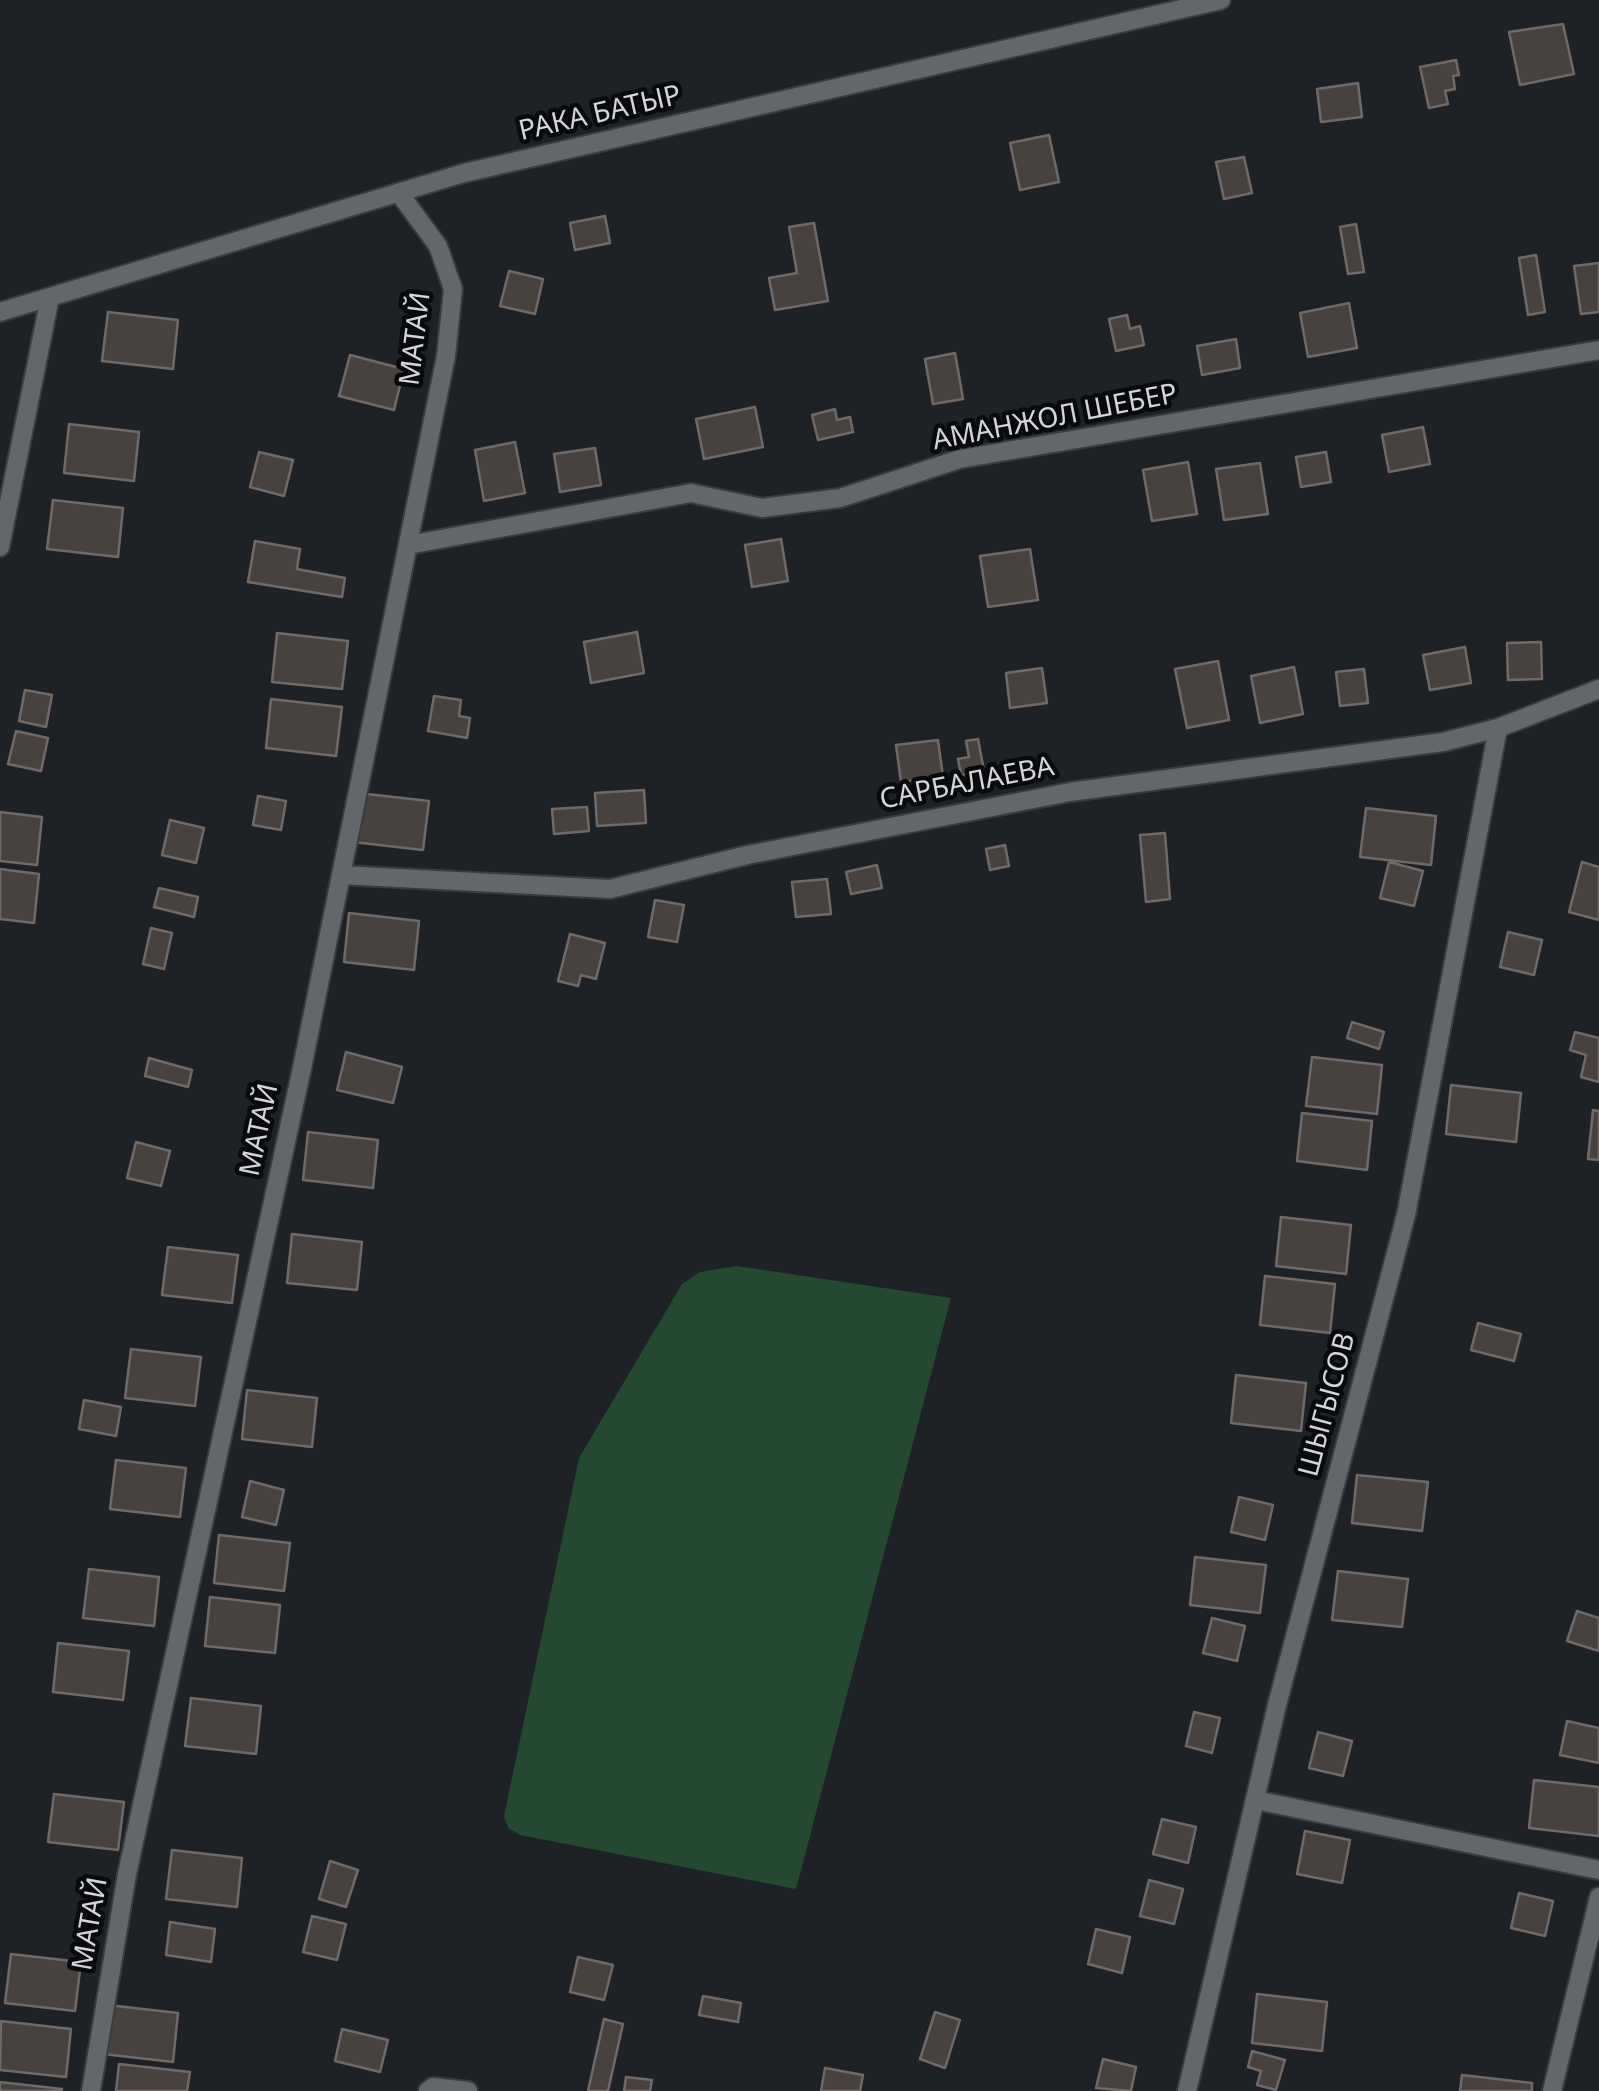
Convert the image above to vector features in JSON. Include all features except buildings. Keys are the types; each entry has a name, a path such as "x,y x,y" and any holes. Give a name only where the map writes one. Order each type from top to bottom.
{"street":[{"name":"РАКА БАТЫР","path":"0,312 464,174 1220,0"},
{"name":"МАТАЙ","path":"91,2091 127,1874 341,875 446,356 454,289 438,246 398,193"},
{"path":"0,546 50,297"},
{"name":"АМАНЖОЛ ШЕБЕР","path":"408,545 691,493 762,508 840,498 960,459 1599,350"},
{"name":"САРБАЛАЕВА","path":"341,875 610,889 747,855 1070,792 1443,742 1498,728 1599,690"},
{"name":"ШЫГЫСОВ","path":"1187,2091 1255,1800 1406,1216 1498,728"},
{"path":"1255,1800 1599,1870"},
{"path":"1552,2091 1599,1897"},
{"path":"428,2091 433,2087 468,2091"}],"green space":[{"path":"737,1266 951,1298 796,1889 520,1835 508,1828 504,1816 579,1458 682,1284 700,1272"}]}
